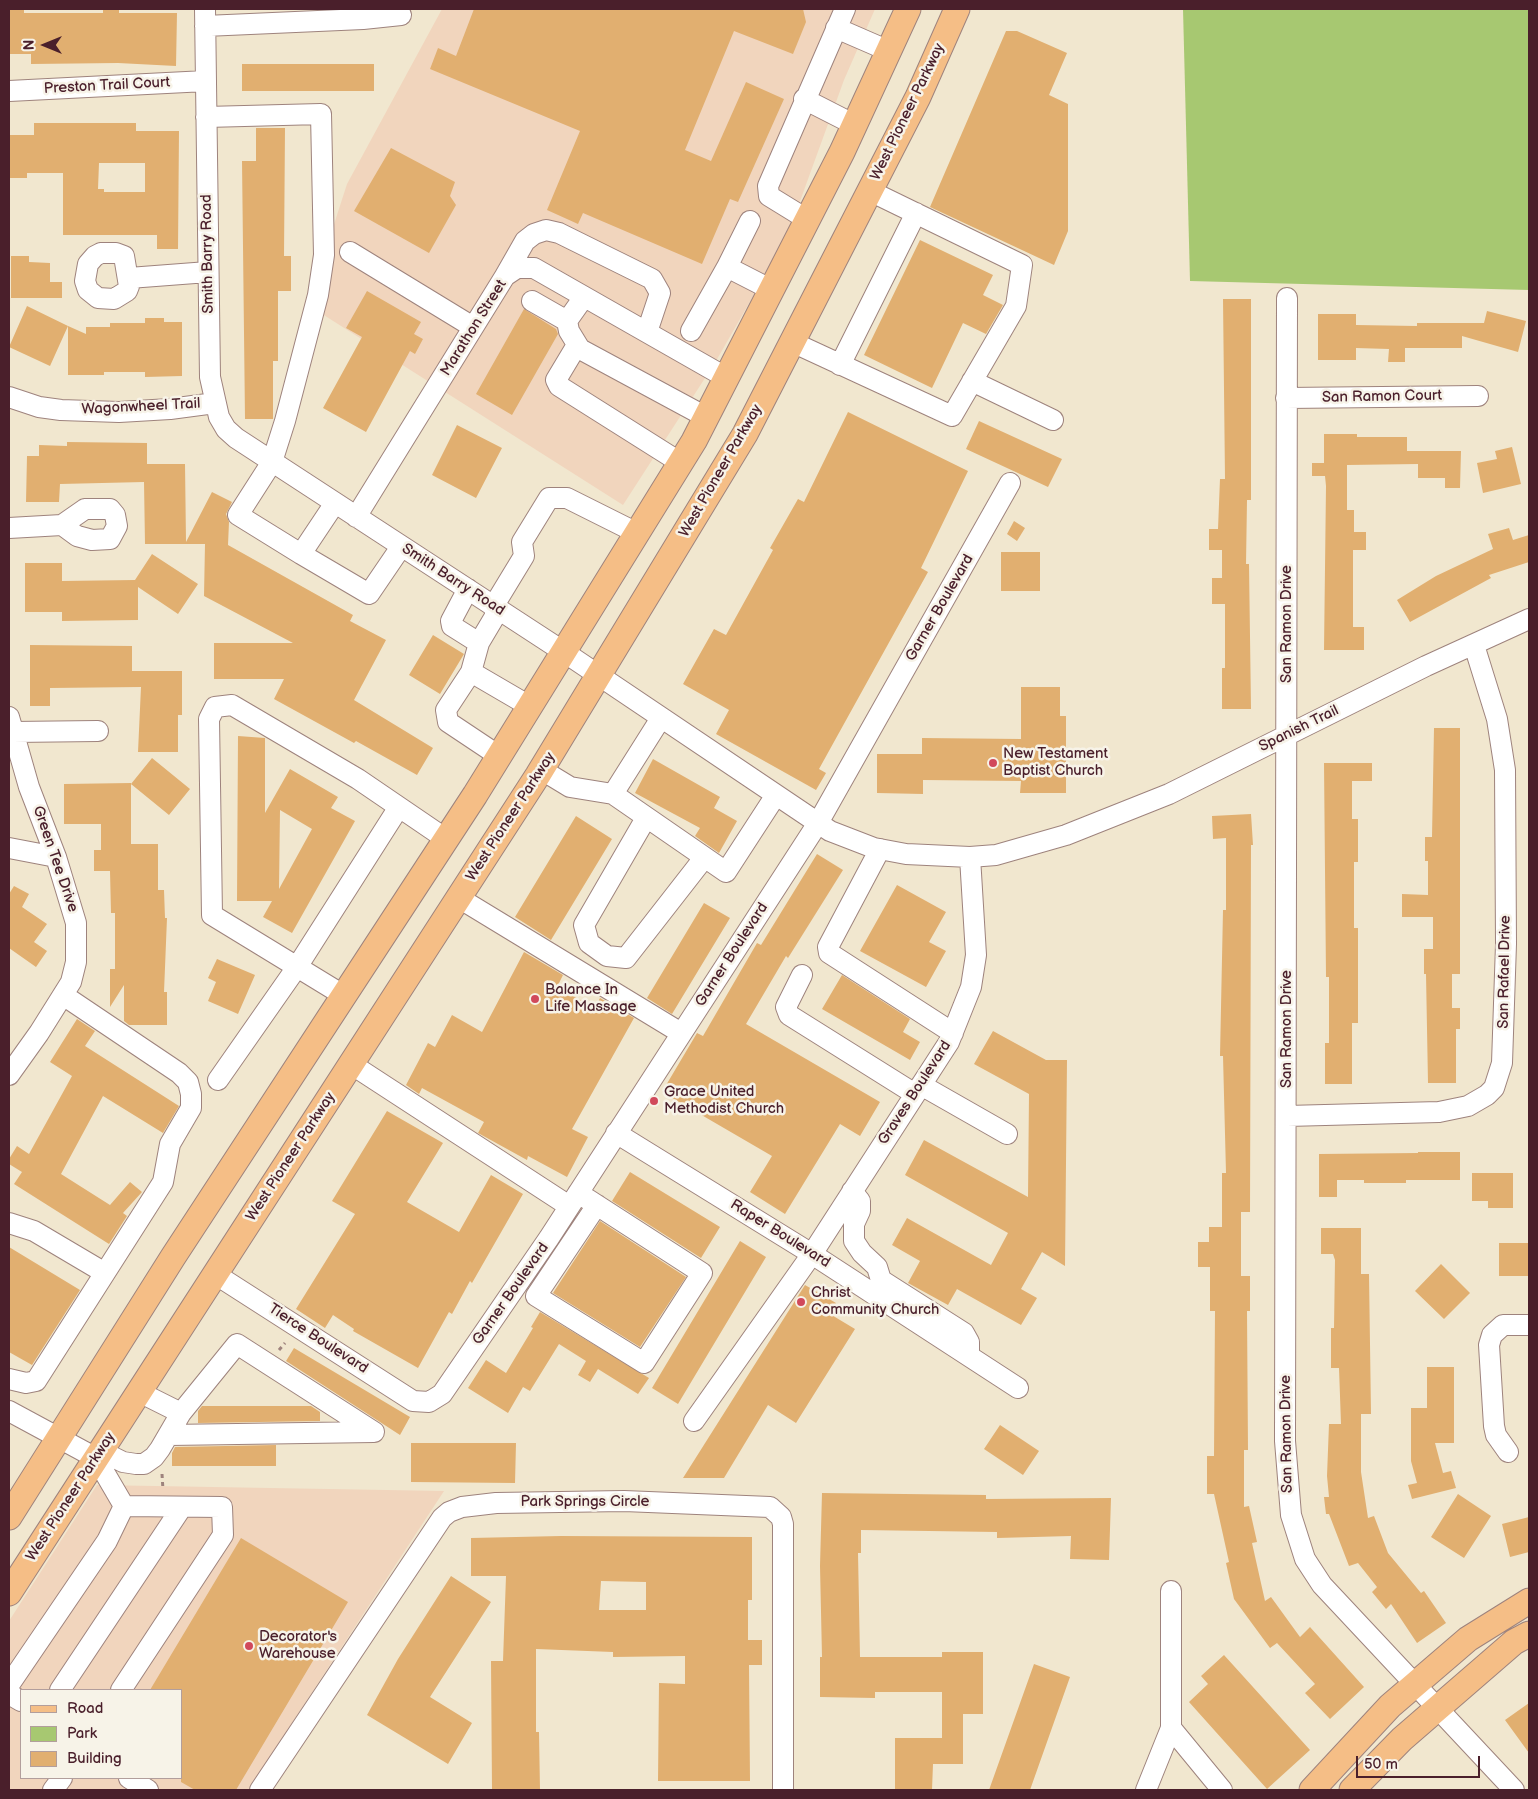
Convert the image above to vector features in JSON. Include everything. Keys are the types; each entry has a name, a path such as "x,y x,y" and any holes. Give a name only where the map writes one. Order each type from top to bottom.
{"main road":[{"path":"9,1517 173,1256 531,707 681,463 808,220 855,125 908,9"},
{"name":"West Pioneer Parkway","path":"9,1593 542,770 745,434 918,97 957,9"},
{"path":"1312,1790 1390,1706 1468,1639 1529,1601"},
{"path":"1352,1790 1402,1739 1437,1708 1514,1642 1529,1634"}],"street":[{"path":"808,220 769,196 768,186 845,9"},
{"path":"205,17 402,15"},
{"name":"Smith Barry Road","path":"205,17 210,377 219,417 236,438 495,609 564,652 830,831 880,849 906,854 970,857 996,855 1066,834"},
{"path":"836,28 889,50"},
{"name":"Preston Trail Court","path":"9,91 206,81"},
{"path":"804,100 855,125"},
{"path":"206,117 321,114 324,255 318,295 285,421 272,462 238,515 369,594 402,546"},
{"path":"792,342 952,416 1016,306 1022,265 870,191"},
{"path":"840,364 916,213"},
{"path":"690,331 727,267 750,220"},
{"path":"505,276 525,241 546,230 560,233 652,279 660,293 647,332"},
{"path":"350,252 473,327"},
{"path":"727,267 772,290"},
{"name":"Marathon Street","path":"356,517 505,276 517,268 534,268 727,378"},
{"path":"129,278 208,272"},
{"path":"584,297 567,321 569,331 580,349 706,417"},
{"name":"San Ramon Drive","path":"1287,298 1286,1441 1291,1515 1306,1559 1322,1585 1514,1790"},
{"path":"532,301 567,321"},
{"path":"580,349 574,350 556,380 560,386 681,463"},
{"path":"972,382 1053,420"},
{"name":"San Ramon Court","path":"1286,398 1478,396"},
{"name":"Wagonwheel Trail","path":"9,399 39,407 61,410 120,412 216,404"},
{"name":"Garner Boulevard","path":"422,1402 429,1402 442,1394 573,1200 818,823 1010,483"},
{"path":"499,756 448,722 446,710 471,672 478,643 524,556 522,542 549,498 567,498 637,533"},
{"path":"301,554 335,503"},
{"path":"9,528 62,525"},
{"path":"468,590 450,622 452,626 478,643"},
{"name":"Spanish Trail","path":"1066,834 1169,794 1529,619"},
{"name":"San Rafael Drive","path":"1287,1116 1439,1112 1468,1106 1487,1095 1494,1088 1502,1063 1503,1053 1506,944 1505,770 1497,719 1474,645"},
{"path":"471,672 531,707"},
{"path":"343,995 212,915 209,719 215,707 232,705 358,779 446,839"},
{"path":"613,794 661,718"},
{"path":"11,725 98,731"},
{"name":"Green Tee Drive","path":"9,1075 72,982 76,962 76,923 56,857 29,787 11,725"},
{"path":"542,770 570,788 613,794 726,872 776,795"},
{"path":"218,1080 297,967 399,807"},
{"path":"646,818 584,925 588,943 607,956 626,958 704,858"},
{"path":"9,848 56,857"},
{"path":"880,849 828,947 829,953 953,1034"},
{"name":"Graves Boulevard","path":"694,1421 812,1254 953,1034 971,987 976,955 970,857"},
{"path":"458,898 681,1033"},
{"path":"802,975 786,1007 789,1015 918,1090 1007,1134"},
{"path":"9,1379 26,1383 36,1381 162,1182 170,1144 190,1108 191,1094 188,1082 179,1073 63,994"},
{"path":"351,1064 573,1200 597,1205 702,1274 644,1363 536,1296 597,1205"},
{"name":"Raper Boulevard","path":"616,1133 812,1254 879,1288 969,1356 1018,1388"},
{"path":"852,1191 860,1201 860,1211 854,1224 854,1241 862,1253 876,1267 879,1288"},
{"path":"9,1223 34,1231 105,1273"},
{"name":"Tierce Boulevard","path":"215,1274 413,1401 422,1402"},
{"path":"1508,1452 1496,1435 1494,1426 1489,1345 1492,1335 1503,1325 1529,1325"},
{"path":"9,1411 59,1438 99,1454 123,1462 144,1464 154,1457 181,1413 237,1344 374,1432 164,1442"},
{"path":"139,1392 181,1413"},
{"path":"99,1454 124,1506"},
{"name":"Park Springs Circle","path":"260,1790 442,1518 462,1507 496,1503 624,1501 770,1506 781,1517 783,1524 783,1790"},
{"path":"122,1689 224,1535 222,1507 124,1506"},
{"path":"9,1685 107,1541 124,1506"},
{"path":"61,1689 182,1506"},
{"path":"1146,1790 1171,1728 1171,1591"},
{"path":"9,1694 20,1700"},
{"path":"1171,1728 1222,1790"},
{"path":"53,1790 61,1779"},
{"path":"131,1779 148,1790"}],"path":[{"path":"164,1442 163,1491 182,1506"}],"shaded area":[{"path":"442,9 875,9 844,80 787,237 716,361 623,505 308,305 347,184"},
{"path":"97,1485 444,1491 248,1790 9,1790 9,1621"}],"green space":[{"path":"1183,9 1529,9 1529,290 1190,281"}],"building":[{"path":"9,9 24,9 24,13 103,13 103,9 119,9 119,13 177,13 176,66 118,63 31,64 31,54 9,54"},
{"path":"474,9 803,9 806,22 793,54 734,31 685,150 711,161 746,82 784,99 738,202 730,199 702,264 583,213 578,224 547,210 580,131 430,69 438,48 456,56"},
{"path":"1006,31 1017,31 1067,53 1049,95 1068,104 1068,231 1054,265 930,207"},
{"path":"242,64 374,64 374,91 242,91"},
{"path":"34,123 136,123 136,131 179,131 178,249 157,249 157,235 63,235 63,173 27,173 27,178 9,178 9,135 34,135","holes":["99,163 145,163 145,192 104,192 104,189 98,189"]},
{"path":"256,128 285,128 284,256 291,256 291,291 278,291 278,361 273,361 273,419 245,419 242,161 256,161"},
{"path":"391,148 455,182 450,196 456,205 429,253 354,211"},
{"path":"920,240 993,275 983,295 1003,305 986,334 963,323 932,388 864,355"},
{"path":"11,256 29,256 29,262 50,263 50,282 62,282 62,298 11,298"},
{"path":"367,291 421,322 414,334 423,339 415,354 410,351 366,432 323,408 362,337 346,328"},
{"path":"1223,299 1251,299 1251,500 1247,500 1246,564 1249,564 1251,709 1222,709 1222,668 1225,668 1225,604 1212,604 1212,578 1222,578 1222,550 1209,550 1209,529 1218,529 1220,479 1225,479"},
{"path":"27,306 68,326 50,366 9,347"},
{"path":"524,309 556,329 558,334 512,415 476,394"},
{"path":"1487,311 1526,321 1518,352 1462,336 1462,348 1405,348 1405,362 1388,362 1389,349 1356,348 1356,360 1318,360 1318,314 1356,314 1356,325 1417,326 1417,323 1484,323"},
{"path":"145,318 164,318 164,322 182,322 182,376 145,377 145,372 104,372 104,375 68,375 68,326 86,334 86,327 110,327 110,323 145,323"},
{"path":"848,412 968,471 921,568 928,572 819,769 826,773 816,790 716,734 729,710 683,684 714,629 726,635 773,550 770,548 798,499 804,502"},
{"path":"979,421 1062,459 1048,487 966,449"},
{"path":"457,425 502,448 476,498 432,475"},
{"path":"1324,434 1357,434 1357,437 1407,437 1407,451 1461,451 1460,488 1445,488 1445,478 1418,478 1418,464 1347,465 1347,510 1354,510 1354,532 1366,532 1366,550 1353,550 1353,627 1364,627 1364,650 1324,650 1326,486 1325,476 1312,476 1312,463 1324,463"},
{"path":"67,442 147,443 147,464 185,464 186,542 212,492 232,502 226,514 229,522 228,545 353,615 350,621 386,640 354,700 433,748 417,775 274,699 284,679 214,679 214,643 293,643 204,596 205,544 145,544 144,482 60,484 59,502 26,502 27,456 39,456 39,445 67,446"},
{"path":"1512,447 1521,484 1483,493 1477,463 1497,459 1495,451"},
{"path":"1014,521 1025,528 1017,541 1007,534"},
{"path":"1509,528 1513,540 1529,535 1529,562 1489,575 1491,578 1410,622 1397,600 1436,576 1493,549 1488,534"},
{"path":"1001,552 1040,552 1040,591 1001,591"},
{"path":"152,554 198,584 178,614 138,587 138,620 62,621 62,612 25,612 25,563 62,563 62,581 135,580"},
{"path":"433,635 464,654 440,694 409,675"},
{"path":"30,645 132,646 132,671 182,671 182,715 178,715 178,752 138,752 141,687 50,688 50,706 30,706"},
{"path":"1021,687 1060,687 1060,716 1066,716 1066,793 1020,793 1021,781 923,780 923,794 877,793 877,754 922,754 922,738 1021,739"},
{"path":"1434,728 1460,728 1460,974 1452,974 1452,1008 1460,1008 1460,1029 1456,1029 1456,1083 1428,1083 1424,949 1433,949 1433,917 1402,917 1402,894 1428,895 1428,861 1425,861 1425,837 1432,837"},
{"path":"238,736 265,738 265,813 290,769 338,797 331,808 355,821 292,933 263,917 272,901 237,901","holes":["280,810 312,829 279,889"]},
{"path":"152,758 190,789 169,815 131,784"},
{"path":"653,759 720,797 714,808 737,821 719,853 695,836 700,828 635,793"},
{"path":"1324,763 1372,763 1372,781 1352,781 1352,819 1358,819 1358,862 1354,862 1354,928 1358,928 1358,1023 1352,1023 1352,1084 1325,1084 1325,1043 1329,1043 1329,977 1326,977"},
{"path":"131,783 131,844 158,844 158,890 164,890 165,918 167,918 164,992 167,992 167,1025 129,1025 124,1021 124,985 110,1007 110,969 115,969 115,913 111,913 110,871 94,871 94,850 101,850 101,824 64,824 64,784"},
{"path":"1251,814 1253,845 1251,845 1250,1212 1241,1212 1241,1276 1250,1276 1250,1311 1247,1311 1248,1450 1244,1450 1244,1507 1249,1506 1257,1542 1252,1543 1265,1601 1271,1597 1300,1637 1310,1627 1364,1687 1330,1719 1305,1693 1315,1684 1277,1643 1270,1648 1234,1599 1226,1563 1229,1562 1214,1494 1207,1494 1207,1456 1214,1456 1215,1311 1210,1311 1210,1267 1198,1267 1198,1242 1209,1242 1209,1227 1222,1227 1222,1173 1226,1173 1223,1056 1220,1056 1223,910 1226,910 1226,838 1213,839 1212,816"},
{"path":"576,816 612,839 551,940 515,917"},
{"path":"817,854 843,870 788,958 786,956 746,1024 880,1102 860,1136 840,1124 785,1214 750,1192 772,1156 662,1092 697,1033 703,1036 757,943 761,945"},
{"path":"897,885 946,912 929,942 946,951 926,987 860,951"},
{"path":"14,886 29,894 22,907 47,924 34,942 47,951 36,967 9,948 9,894"},
{"path":"704,903 730,918 672,1014 647,998"},
{"path":"524,952 563,975 557,987 595,1008 600,998 634,1018 572,1129 588,1137 567,1177 528,1156 527,1160 478,1133 484,1122 422,1088 419,1094 406,1085 428,1043 435,1047 452,1015 482,1032"},
{"path":"217,959 255,975 238,1014 208,1001 216,982 208,978"},
{"path":"842,975 910,1019 903,1032 920,1042 910,1060 822,1009"},
{"path":"77,1019 95,1031 85,1046 179,1106 163,1133 103,1096 61,1174 110,1205 130,1182 142,1192 123,1213 127,1216 109,1244 14,1184 22,1172 9,1164 9,1159 17,1146 29,1154 72,1076 50,1062"},
{"path":"993,1031 1046,1060 1067,1060 1065,1266 1042,1252 1021,1289 1037,1298 1021,1325 957,1289 948,1305 908,1283 920,1261 892,1245 907,1218 991,1265 1008,1233 905,1175 924,1140 1028,1197 1029,1094 974,1064"},
{"path":"387,1111 443,1143 407,1202 459,1232 491,1175 523,1194 472,1283 470,1281 452,1314 449,1312 418,1368 353,1331 354,1329 333,1315 325,1328 296,1309 355,1214 332,1201"},
{"path":"1460,1152 1460,1180 1406,1180 1406,1183 1364,1183 1364,1180 1337,1180 1337,1197 1319,1197 1319,1154"},
{"path":"630,1172 720,1227 701,1258 612,1201"},
{"path":"1472,1173 1513,1173 1513,1208 1488,1208 1488,1201 1472,1201"},
{"path":"600,1221 686,1277 640,1347 553,1293"},
{"path":"1321,1228 1361,1228 1361,1274 1369,1274 1371,1414 1361,1414 1361,1472 1368,1518 1374,1516 1388,1553 1421,1593 1424,1591 1446,1623 1417,1643 1391,1604 1386,1609 1372,1592 1377,1587 1358,1563 1349,1566 1329,1514 1326,1514 1324,1497 1329,1497 1327,1476 1329,1424 1341,1424 1339,1368 1331,1368 1331,1328 1334,1328 1335,1260 1333,1254 1321,1254"},
{"path":"740,1241 766,1257 678,1404 652,1388"},
{"path":"1499,1243 1529,1243 1529,1276 1499,1276"},
{"path":"9,1247 80,1290 32,1365 9,1352"},
{"path":"1441,1264 1470,1293 1444,1319 1415,1291"},
{"path":"805,1285 836,1303 830,1314 855,1329 796,1423 768,1405 724,1478 683,1478"},
{"path":"540,1312 649,1378 638,1394 598,1369 590,1382 578,1375 586,1361 559,1344 530,1391 523,1387 508,1413 468,1388 486,1360 506,1373 533,1328 531,1327"},
{"path":"294,1348 410,1417 400,1435 286,1361"},
{"path":"1427,1367 1454,1367 1454,1443 1435,1443 1443,1473 1451,1471 1456,1488 1412,1499 1408,1485 1417,1483 1411,1461 1411,1408 1427,1408"},
{"path":"202,1406 311,1406 320,1412 320,1421 198,1423 198,1411"},
{"path":"1000,1425 1039,1451 1023,1475 984,1449"},
{"path":"411,1443 516,1443 515,1483 411,1482"},
{"path":"276,1445 276,1466 172,1466 172,1453 175,1447"},
{"path":"822,1493 986,1495 986,1499 1111,1498 1109,1560 1070,1559 1071,1536 997,1538 997,1532 861,1530 861,1553 858,1553 860,1657 942,1657 942,1652 983,1652 983,1714 963,1714 963,1764 933,1764 932,1790 895,1790 895,1738 942,1738 942,1692 875,1692 875,1698 820,1697 820,1657 822,1657 820,1566"},
{"path":"1458,1494 1491,1516 1464,1558 1431,1537"},
{"path":"1529,1517 1529,1552 1510,1557 1502,1524"},
{"path":"561,1536 752,1537 752,1600 748,1600 748,1640 762,1640 762,1665 749,1665 750,1781 658,1781 659,1683 685,1684 685,1656 613,1657 613,1652 536,1649 536,1732 539,1732 540,1790 492,1790 491,1661 503,1661 506,1576 471,1576 471,1538","holes":["601,1581 646,1582 646,1610 599,1610"]},
{"name":"Decorator's Warehouse","path":"241,1538 348,1602 236,1790 195,1790 181,1782 182,1689 151,1689"},
{"path":"451,1576 491,1602 430,1697 472,1723 448,1764 367,1715 398,1659"},
{"path":"1224,1655 1310,1750 1267,1789 1189,1702 1208,1684 1201,1676"},
{"path":"1034,1664 1070,1677 1030,1790 989,1790"},
{"path":"1529,1703 1529,1753 1505,1720"}],"place":[{"name":"New Testament Baptist Church","path":"993,763"},
{"name":"Balance In Life Massage","path":"535,999"},
{"name":"Grace United Methodist Church","path":"654,1101"},
{"name":"Christ Community Church","path":"801,1302"},
{"name":"Decorator's Warehouse","path":"249,1646"}]}
